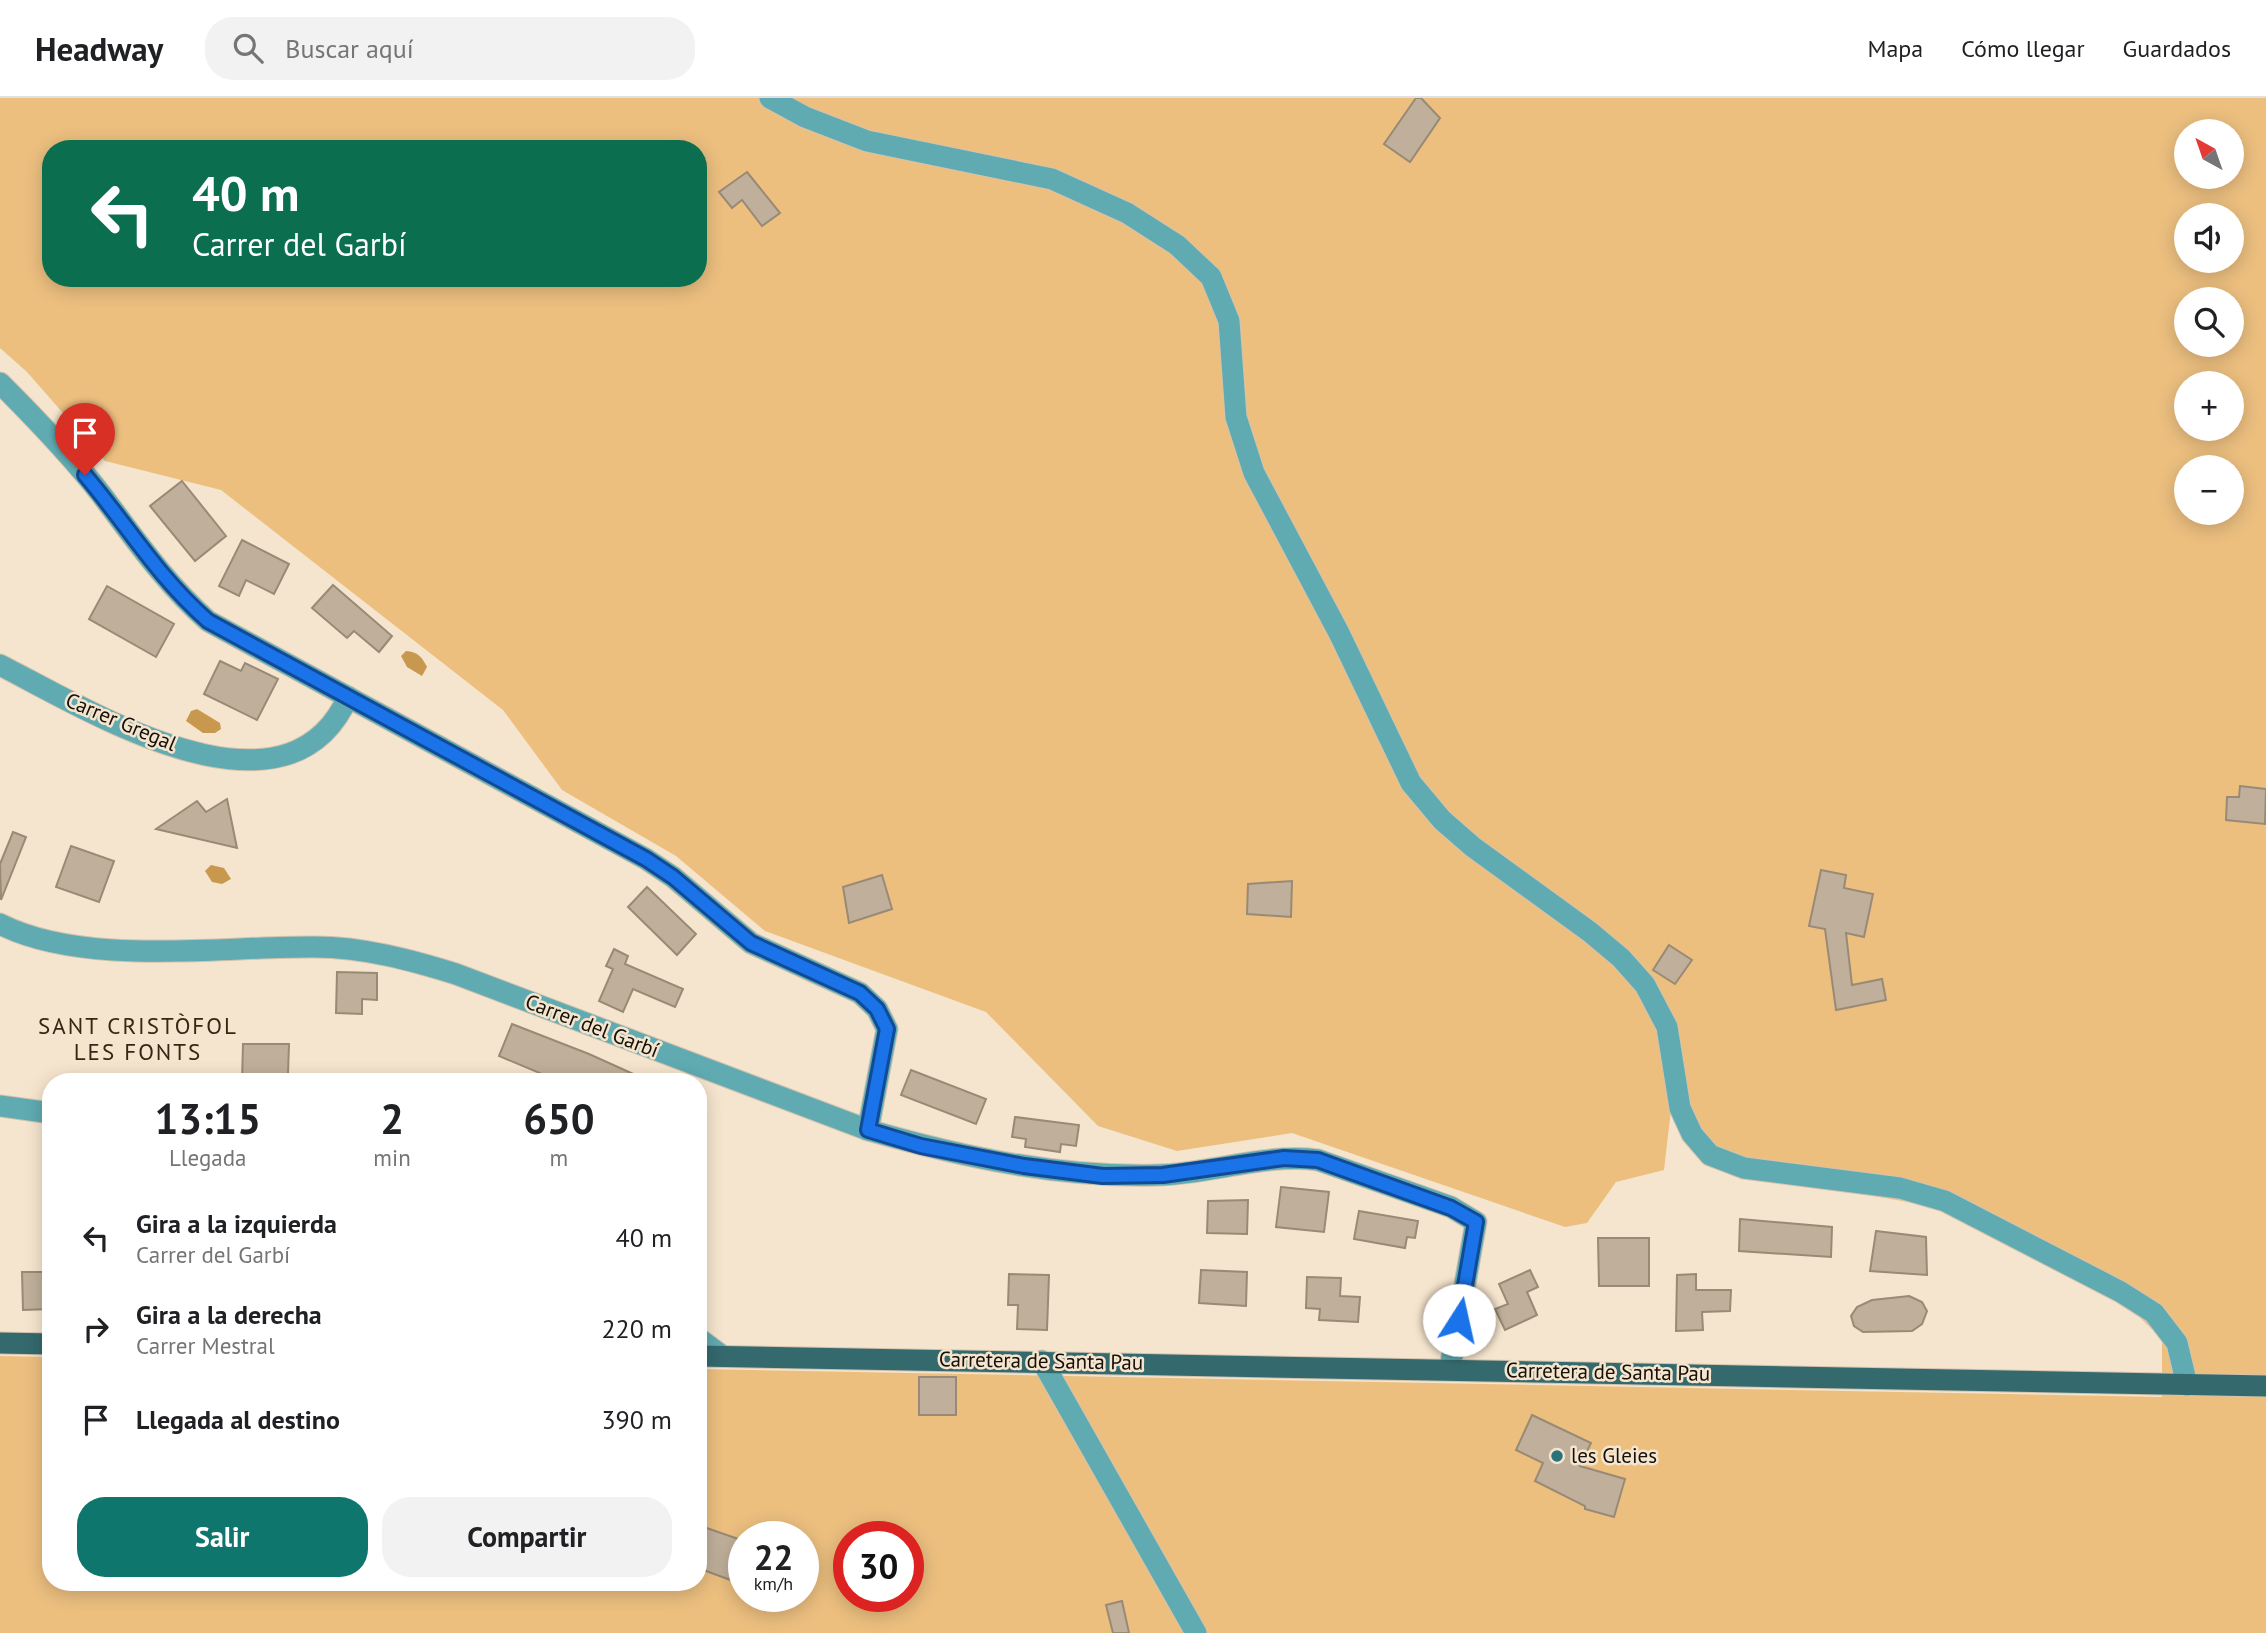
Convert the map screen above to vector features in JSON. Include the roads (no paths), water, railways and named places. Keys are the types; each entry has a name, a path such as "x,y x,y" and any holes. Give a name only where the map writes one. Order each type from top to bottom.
{"main road":[{"path":"0,1343 42,1344"},
{"name":"Carretera de Santa Pau","path":"707,1356 1450,1368 2266,1386"}],"street":[{"path":"770,98 805,117 867,141 1052,179 1127,213 1177,245 1211,277 1229,321 1236,417 1254,473 1339,633 1411,783 1442,820 1590,932 1621,958 1645,985 1667,1027 1680,1108 1692,1134 1710,1155 1744,1168 1900,1188 1945,1201 2121,1292 2154,1313 2177,1343 2187,1385"},
{"path":"0,383 100,493 140,549 208,621 653,863 761,949 860,993 870,1000 887,1029 868,1130"},
{"name":"Carrer Gregal","path":"0,665 141,735 202,754 241,760 282,755 314,742 332,726 348,697"},
{"name":"Carrer del Garbí","path":"0,924 30,937 71,946 200,951 318,947 409,961 456,974 868,1130 921,1146 1024,1166 1103,1176 1163,1175 1250,1161 1300,1158 1318,1160 1451,1208 1476,1222 1450,1368"},
{"path":"0,1106 42,1112"},
{"path":"707,1345 722,1356"},
{"path":"1042,1361 1196,1633"}],"place":[{"name":"les Gleies","path":"1557,1456"}],"district":[{"name":"SANT CRISTÒFOL LES FONTS","path":"138,1039"}]}
